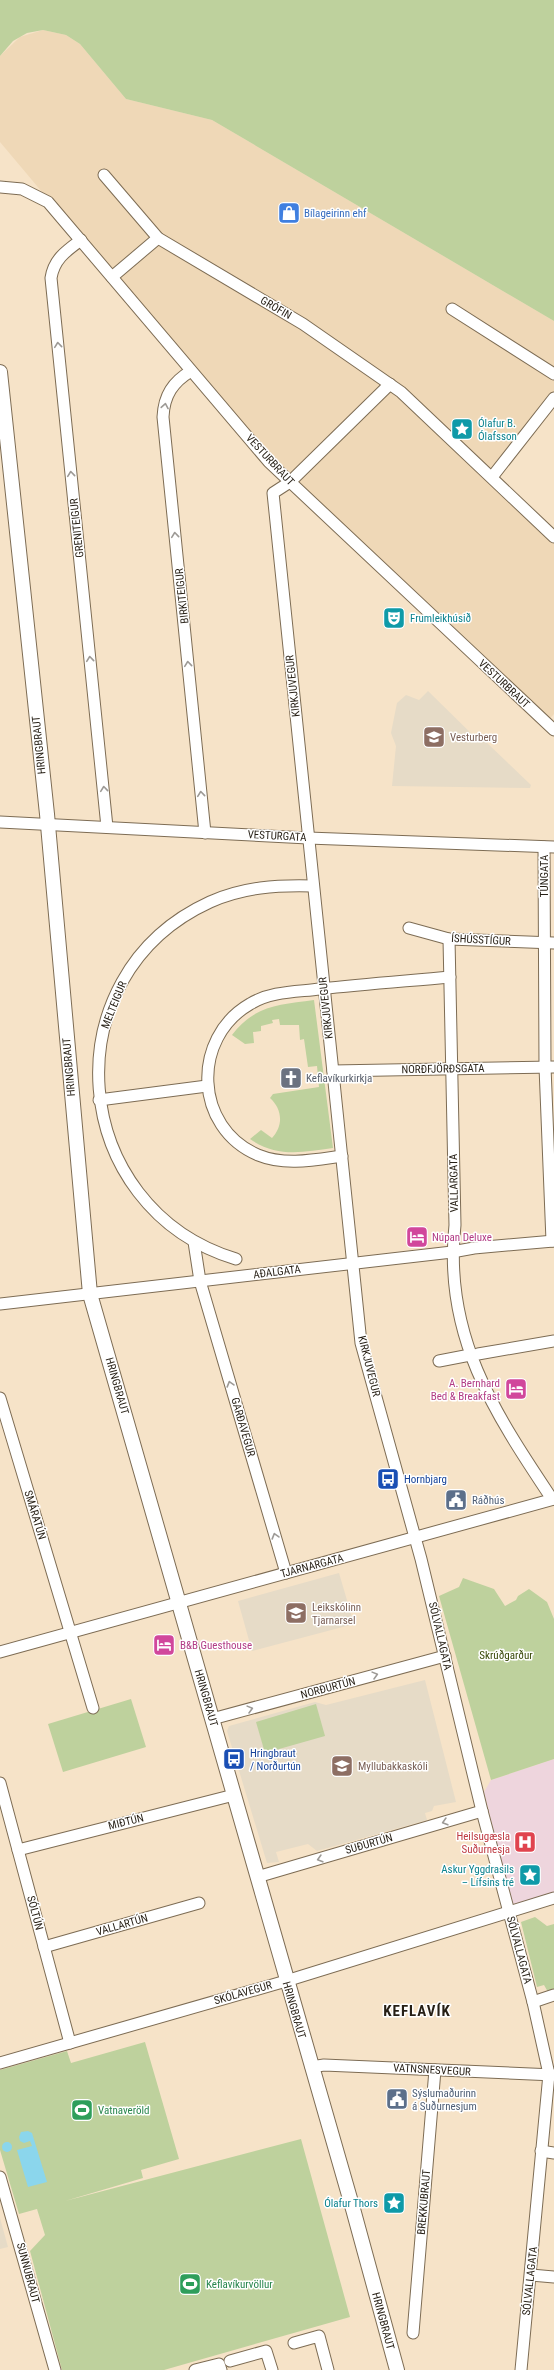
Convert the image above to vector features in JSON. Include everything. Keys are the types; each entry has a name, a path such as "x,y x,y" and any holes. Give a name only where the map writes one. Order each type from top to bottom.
{"main road":[{"name":"HRINGBRAUT","path":"0,372 47,824 90,1294 397,2370"}],"street":[{"name":"GRÓFIN","path":"104,175 158,238 303,324 390,384 449,435 554,537"},
{"name":"VESTURBRAUT","path":"0,187 22,189 40,196 48,202 269,462 554,730"},
{"path":"112,277 158,238"},
{"name":"GRENITEIGUR","path":"81,240 61,255 54,266 51,278 108,828"},
{"path":"452,309 554,374"},
{"name":"BIRKITEIGUR","path":"191,371 177,380 170,390 165,402 163,417 205,833"},
{"path":"290,482 390,384"},
{"path":"492,478 554,398"},
{"name":"KIRKJUVEGUR","path":"290,482 273,493 361,1343 415,1537"},
{"name":"VESTURGATA","path":"0,822 308,838 549,847"},
{"name":"TÚNGATA","path":"549,847 550,1067 553,1241"},
{"name":"MELTEIGUR","path":"236,1259 194,1242 163,1219 129,1180 106,1134 99,1100 98,1060 102,1034 110,1009 133,965 155,940 186,916 226,896 275,886 313,886"},
{"name":"ÍSHÚSSTÍGUR","path":"409,928 449,939 549,943"},
{"name":"VALLARGATA","path":"449,939 453,1068 455,1225 452,1252 457,1309 489,1396 553,1499"},
{"path":"342,1156 289,1162 268,1158 248,1150 232,1137 220,1122 212,1105 207,1086 208,1065 214,1044 225,1025 241,1009 272,995 450,977"},
{"name":"NORÐFJÖRÐSGATA","path":"333,1071 550,1067"},
{"path":"99,1100 207,1086"},
{"name":"AÐALGATA","path":"0,1304 452,1252 474,1248 553,1241"},
{"path":"194,1242 200,1281"},
{"name":"GARÐAVEGUR","path":"200,1281 286,1573"},
{"path":"439,1361 554,1341"},
{"name":"SMÁRATÚN","path":"0,1398 71,1633"},
{"name":"TJARNARGATA","path":"0,1652 553,1499"},
{"name":"SÓLVALLAGATA","path":"415,1537 482,1811 510,1912 551,2074 521,2370"},
{"path":"71,1633 93,1708"},
{"name":"NORÐURTÚN","path":"212,1719 445,1656"},
{"name":"SÓLTÚN","path":"0,1783 70,2043"},
{"name":"MIÐTÚN","path":"18,1850 234,1795"},
{"name":"SUÐURTÚN","path":"257,1877 482,1811"},
{"name":"SKÓLAVEGUR","path":"0,2063 286,1981 554,1898"},
{"name":"VALLARTÚN","path":"44,1947 199,1903"},
{"path":"533,2002 554,1995"},
{"name":"VATNSNESVEGUR","path":"311,2067 324,2065 551,2074"},
{"name":"BREKKUBRAUT","path":"413,2333 435,2070"},
{"path":"542,2151 554,2153"},
{"name":"SUNNUBRAUT","path":"0,2177 55,2370"},
{"path":"531,2275 554,2277"},
{"path":"294,2343 319,2336 328,2370"},
{"path":"230,2361 266,2351 272,2370"},
{"path":"195,2370 219,2364 221,2370"}],"shaded area":[{"path":"43,30 66,35 80,44 126,99 212,120 554,321 554,398 492,477 554,538 554,714 546,723 269,462 0,142 0,56 20,37"},
{"name":"Vesturberg","path":"428,691 481,743 484,740 531,785 530,788 392,786 396,746 391,733 397,703 406,695 419,700"},
{"name":"Leikskólinn Tjarnarsel","path":"339,1573 354,1624 252,1651 238,1601"},
{"name":"Myllubakkaskóli","path":"425,1680 456,1802 434,1806 432,1811 425,1813 427,1820 317,1851 308,1844 276,1852 279,1862 267,1863 227,1731 229,1726 315,1702 326,1705"},
{"name":"Heilsugæsla Suðurnesja","path":"554,1759 554,1893 525,1903 512,1904 484,1792 491,1780"},
{"path":"0,2218 8,2247 0,2249"}],"green space":[{"path":"0,0 554,0 554,321 212,120 126,99 80,44 66,35 43,30 27,33 13,41 0,56"},
{"path":"314,1000 333,1148 301,1152 270,1149 250,1139 261,1130 272,1138 276,1133 280,1123 280,1117 277,1107 270,1098 273,1094 319,1087 317,1066 308,1067 304,1039 300,1040 299,1025 280,1025 279,1019 272,1020 273,1023 261,1026 261,1031 253,1032 254,1043 245,1044 232,1035 249,1018 268,1008 289,1003"},
{"name":"Skrúðgarður","path":"463,1578 494,1589 505,1606 516,1600 518,1596 529,1589 547,1602 554,1619 554,1759 491,1780 439,1596 459,1587"},
{"path":"131,1699 146,1747 63,1772 48,1724"},
{"path":"316,1704 325,1736 265,1753 256,1722"},
{"path":"535,1917 547,1926 554,1924 554,1991 548,1992 544,1985 537,1987 521,1922"},
{"name":"Keflavíkurvöllur","path":"145,2042 179,2159 141,2170 143,2178 65,2201 301,2139 350,2317 164,2370 62,2370 30,2251 45,2235 37,2209 19,2214 0,2150 0,2070 67,2051 71,2063"}],"water":[{"path":"28,2131 32,2133 47,2182 28,2187 17,2150 32,2146 30,2141 24,2143 20,2141 19,2137 21,2132"},
{"path":"5,2142 9,2142 11,2143 11,2151 5,2152 2,2149 2,2145"}],"place":[{"name":"Bílageirinn ehf","path":"289,213"},
{"name":"Ólafur B. Ólafsson","path":"462,429"},
{"name":"Frumleikhúsið","path":"394,618"},
{"name":"Vesturberg","path":"434,737"},
{"name":"Keflavíkurkirkja","path":"291,1078"},
{"name":"Núpan Deluxe","path":"417,1237"},
{"name":"A. Bernhard Bed & Breakfast","path":"516,1389"},
{"name":"Hornbjarg","path":"388,1479"},
{"name":"Ráðhús","path":"456,1500"},
{"name":"Leikskólinn Tjarnarsel","path":"296,1613"},
{"name":"B&B Guesthouse","path":"164,1645"},
{"name":"Hringbraut / Norðurtún","path":"234,1759"},
{"name":"Myllubakkaskóli","path":"342,1766"},
{"name":"Heilsugæsla Suðurnesja","path":"525,1842"},
{"name":"Askur Yggdrasils – Lífsins tré","path":"530,1875"},
{"name":"Sýslumaðurinn á Suðurnesjum","path":"397,2099"},
{"name":"Vatnaveröld","path":"82,2110"},
{"name":"Ólafur Thors","path":"394,2203"},
{"name":"Keflavíkurvöllur","path":"190,2284"}],"district":[{"name":"KEFLAVÍK","path":"417,2011"}]}
